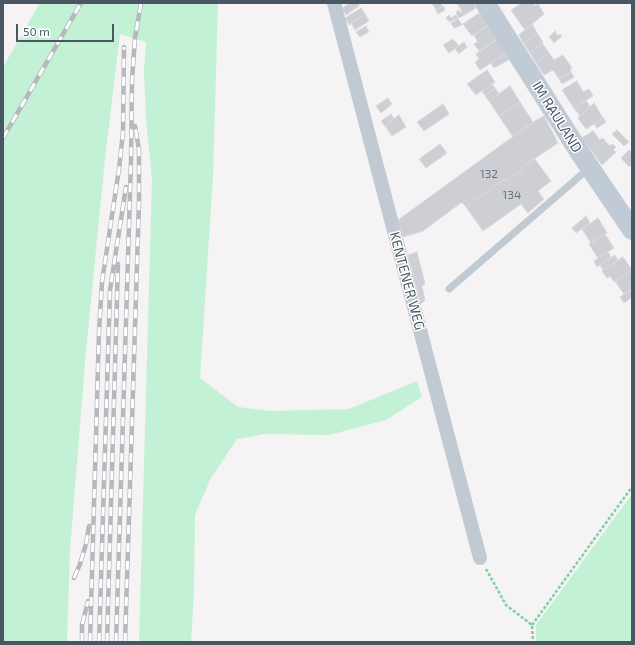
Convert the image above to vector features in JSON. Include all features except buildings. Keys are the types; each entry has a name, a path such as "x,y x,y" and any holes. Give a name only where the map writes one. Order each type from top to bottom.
{"street":[{"name":"KENTENER WEG","path":"334,3 480,558"},
{"name":"IM RAULAND","path":"485,3 590,167 631,226"}],"lane":[{"path":"449,289 590,167"}],"path":[{"path":"533,642 532,625 632,487"},
{"path":"480,558 506,605 532,625"}],"green space":[{"path":"40,3 218,3 213,176 200,378 238,407 270,411 349,409 417,381 422,397 386,420 329,435 265,434 237,439 211,478 195,515 194,590 191,642 139,642 152,180 146,118 144,71 146,42 120,34 105,159 86,351 70,549 67,642 3,642 3,67"},
{"path":"632,494 632,642 536,642 536,625"}],"railway":[{"path":"3,138 81,3"},
{"path":"116,642 131,161 132,80 135,38 141,3"},
{"path":"90,642 99,332 102,282 123,132 124,47"},
{"path":"125,642 139,202 139,150 135,126"},
{"path":"99,642 110,290 126,187"},
{"path":"107,642 118,264"},
{"path":"74,578 86,544 89,526"},
{"path":"82,642 82,625 88,601"}]}
